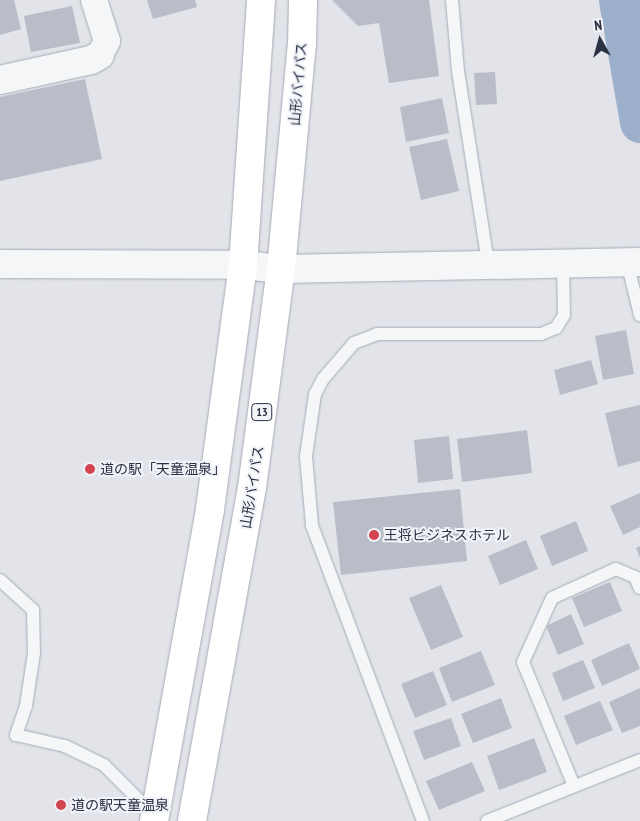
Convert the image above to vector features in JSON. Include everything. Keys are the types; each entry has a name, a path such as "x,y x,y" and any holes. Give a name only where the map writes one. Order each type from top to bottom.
{"highway":[{"path":"155,819 210,510 243,265 261,0"},
{"name":"山形バイパス","path":"192,821 252,488 281,269 302,44 303,0"}],"street":[{"path":"0,80 91,60 100,55 107,41 94,0"},
{"path":"0,264 243,265 281,269 635,262"}],"lane":[{"path":"452,0 458,71 488,264"},
{"path":"423,821 312,525 306,456 314,401 323,379 354,343 377,334 541,334 556,328 564,315 563,262"},
{"path":"635,262 640,315"},
{"path":"574,786 523,662 552,598 616,569 635,577 640,588"},
{"path":"0,580 33,610 34,653 26,706 16,735 65,746 104,765 155,819"},
{"path":"487,821 640,760"}],"building":[{"path":"0,0 14,0 21,29 0,35"},
{"path":"147,0 195,0 197,7 153,19"},
{"path":"332,0 429,0 439,76 389,83 379,23 358,26"},
{"path":"72,6 80,43 31,52 24,16"},
{"path":"495,72 497,104 476,105 474,73"},
{"path":"85,79 102,159 0,181 0,97"},
{"path":"442,98 449,133 406,142 400,107"},
{"path":"447,139 459,191 421,200 409,147"},
{"path":"626,330 634,374 603,380 595,336"},
{"path":"591,360 598,384 560,395 554,370"},
{"path":"640,405 640,461 618,467 605,413"},
{"path":"527,430 532,473 462,482 457,439"},
{"path":"449,436 453,479 418,483 414,440"},
{"path":"460,489 467,561 341,575 333,502"},
{"path":"640,493 640,527 623,535 610,506"},
{"path":"576,521 588,551 552,566 540,536"},
{"path":"526,540 538,569 500,585 488,556"},
{"path":"640,546 640,558 636,548"},
{"path":"610,582 622,611 584,627 572,598"},
{"path":"441,585 463,637 431,650 409,598"},
{"path":"571,614 584,644 558,655 546,626"},
{"path":"629,643 640,669 602,686 591,660"},
{"path":"481,651 495,685 452,702 439,668"},
{"path":"583,660 595,688 563,701 552,673"},
{"path":"433,671 447,705 415,718 401,684"},
{"path":"640,688 640,726 622,733 609,702"},
{"path":"501,698 512,728 473,743 461,714"},
{"path":"600,701 613,730 576,745 564,716"},
{"path":"451,718 461,746 424,760 413,731"},
{"path":"534,738 547,772 499,790 487,756"},
{"path":"472,762 485,791 439,810 426,781"}],"waterway":[{"path":"619,0 640,122"}],"place":[{"name":"道の駅「天童温泉」","path":"90,469"},
{"name":"王将ビジネスホテル","path":"374,535"},
{"name":"道の駅天童温泉","path":"61,805"}]}
